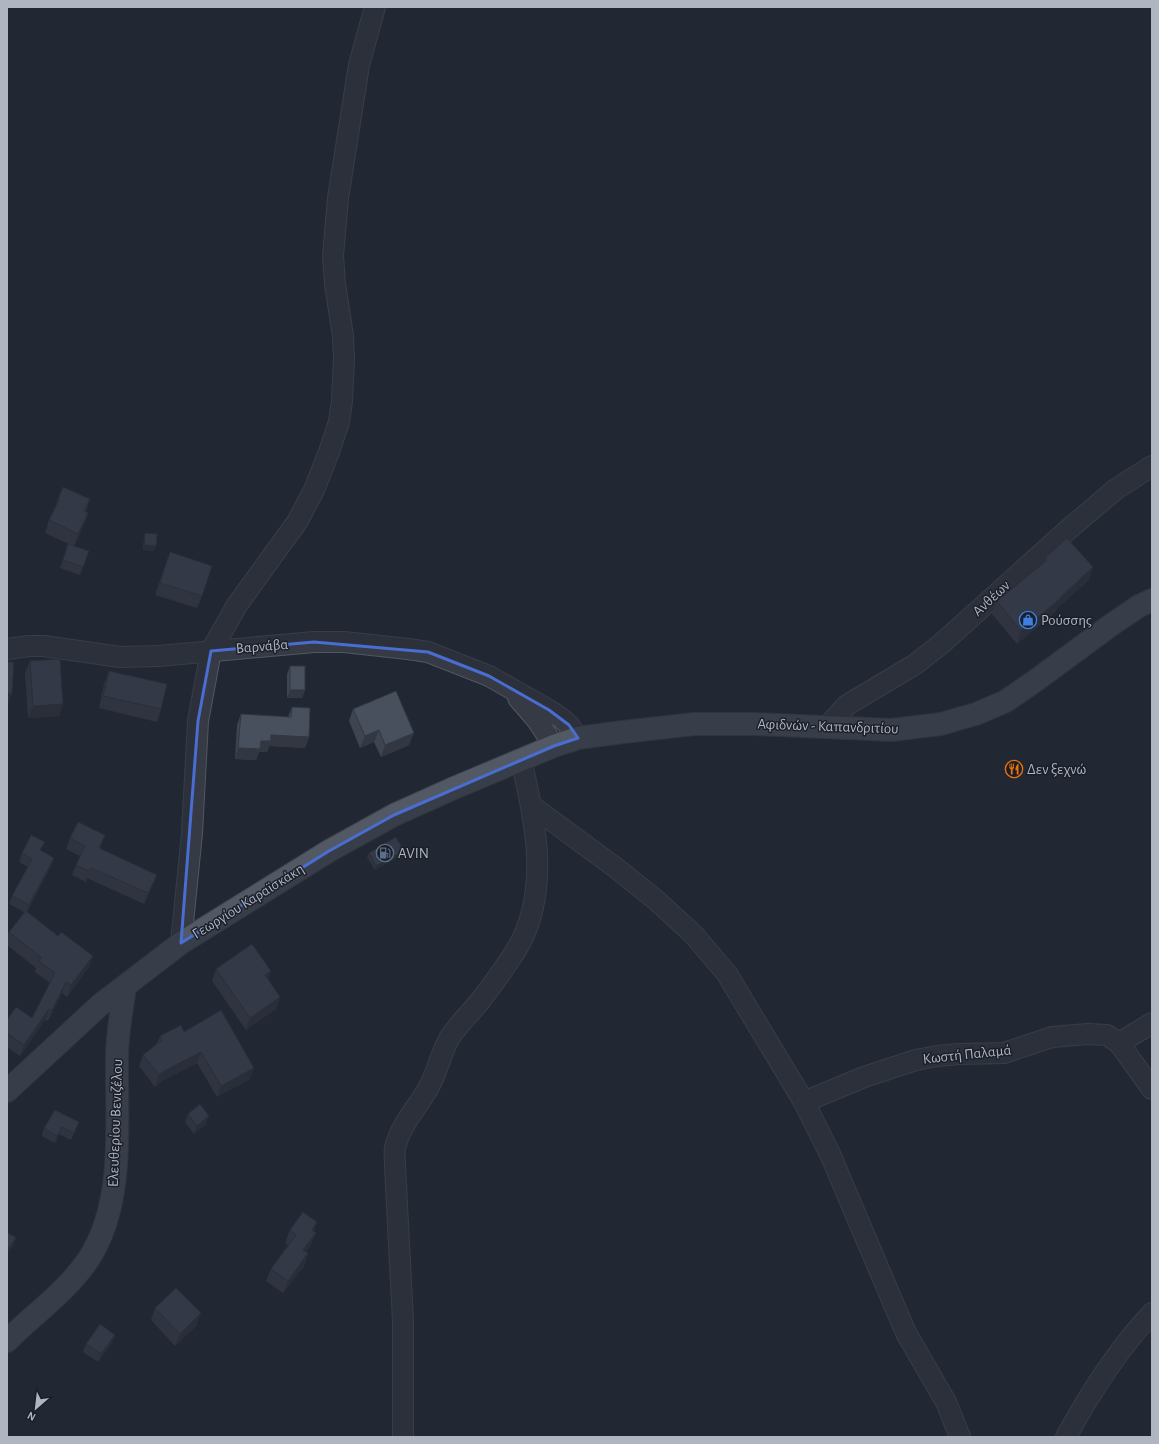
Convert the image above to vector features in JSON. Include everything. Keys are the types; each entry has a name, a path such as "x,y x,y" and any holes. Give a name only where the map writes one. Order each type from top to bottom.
{"main road":[{"name":"Αφιδνών - Καπανδριτίου","path":"521,760 578,738 694,724 828,726 891,730 941,724 976,714 1006,701 1111,625 1152,600"},
{"name":"Γεωργίου Καραϊσκάκη","path":"7,1091 100,1005 181,943 329,851 394,815 521,760"},
{"name":"Ελευθερίου Βενιζέλου","path":"7,1341 60,1293 76,1276 89,1258 100,1238 107,1219 115,1174 117,1054 125,987"}],"street":[{"path":"181,943 192,833 198,721 211,651 237,605 298,522 314,490 339,422 342,401 344,359 343,336 335,284 333,256 338,198 359,65 375,7"},
{"name":"Ανθέων","path":"828,726 848,705 914,665 940,645 1070,528 1116,489 1152,466"},
{"name":"Βαρνάβα","path":"7,649 29,646 44,646 120,657 159,656 314,642 344,642 428,652 489,676 549,710 569,726 578,738"},
{"name":"Βαρνάβα","path":"510,689 537,720 554,746"},
{"path":"404,1437 403,1321 395,1148 401,1130 428,1088 450,1038 483,998 515,952 531,918 537,885 536,852 532,806 521,760"},
{"path":"532,806 616,868 656,900 694,935 727,974 804,1102 830,1154 906,1333 946,1402 960,1437"},
{"path":"1152,1023 1119,1043 1152,1089"},
{"name":"Κωστή Παλαμά","path":"804,1102 864,1078 916,1060 937,1056 959,1054 1004,1054 1052,1037 1088,1034 1107,1035 1119,1043"},
{"path":"1066,1437 1100,1381 1130,1337 1152,1313"}],"highlighted area":[{"path":"314,642 428,652 489,676 549,710 569,725 578,738 554,746 394,815 329,851 181,943 198,721 211,651"}],"building":[{"path":"63,487 90,499 84,511 88,513 78,534 49,520 59,500 58,499"},
{"path":"145,533 157,534 156,546 144,545"},
{"path":"1067,538 1093,567 1060,599 1021,631 997,601 1047,560 1045,558"},
{"path":"68,544 89,551 83,567 63,560"},
{"path":"170,552 212,566 202,596 160,583"},
{"path":"60,659 63,704 33,706 30,661"},
{"path":"7,662 14,662 12,694 7,693"},
{"path":"290,666 305,666 305,690 290,690"},
{"path":"109,671 167,684 161,709 103,696"},
{"path":"396,691 414,733 385,745 379,730 365,736 353,709"},
{"path":"292,707 310,708 309,737 271,735 271,741 261,741 260,749 238,748 241,714 291,717"},
{"path":"78,822 105,835 99,848 157,875 148,893 91,868 89,871 76,865 85,846 70,838"},
{"path":"31,835 45,842 40,850 54,858 29,905 12,896 32,859 22,853"},
{"path":"396,837 404,851 376,866 369,853"},
{"path":"26,911 58,936 61,932 93,956 71,985 66,982 52,1010 49,1009 24,1045 7,1033 7,1020 16,1007 32,1018 55,973 39,961 41,957 9,932"},
{"path":"252,944 271,971 265,975 280,997 250,1018 216,969"},
{"path":"221,1010 254,1068 221,1086 201,1052 159,1075 143,1055 162,1040 160,1036 181,1025 184,1032"},
{"path":"200,1104 209,1116 197,1126 188,1114"},
{"path":"55,1110 79,1122 74,1133 62,1127 57,1136 44,1128"},
{"path":"303,1212 317,1222 312,1230 316,1233 303,1250 308,1253 288,1281 271,1269 296,1235 290,1230"},
{"path":"7,1232 16,1238 7,1250"},
{"path":"176,1288 201,1313 180,1334 155,1308"},
{"path":"100,1324 115,1335 101,1354 86,1344"}],"place":[{"name":"Ρούσσης","path":"1028,620"},
{"name":"Δεν ξεχνώ","path":"1014,769"},
{"name":"AVIN","path":"385,853"}]}
